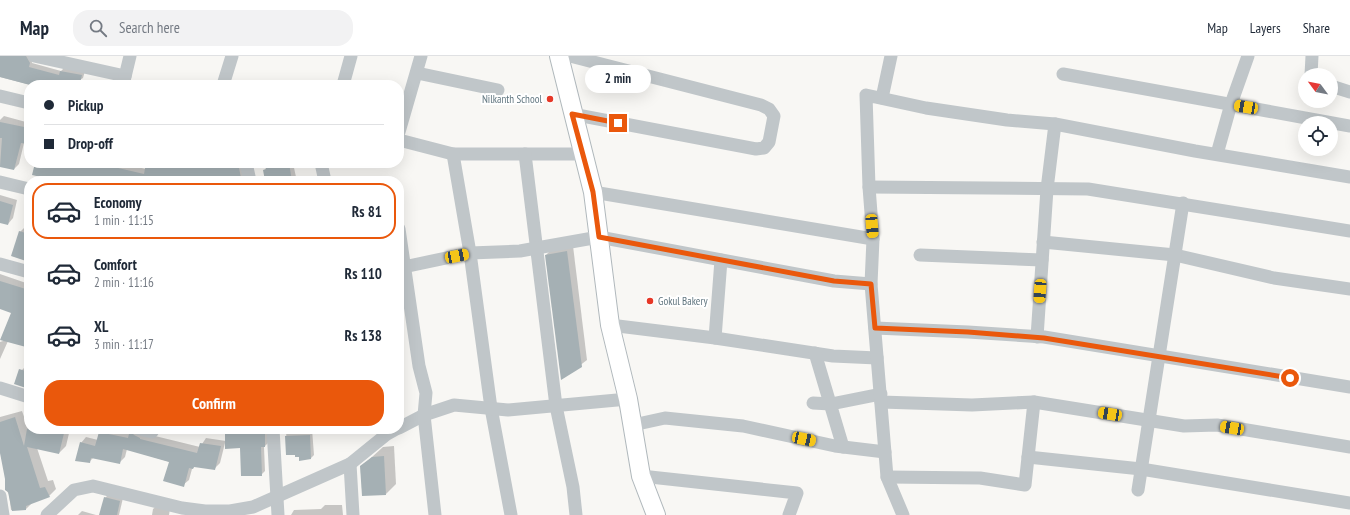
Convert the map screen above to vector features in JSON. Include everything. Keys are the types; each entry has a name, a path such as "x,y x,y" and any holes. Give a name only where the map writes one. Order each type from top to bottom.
{"main road":[{"path":"559,56 572,114 593,192 610,325 628,399 641,476 656,515"}],"street":[{"path":"34,56 124,80 130,56"},
{"path":"225,80 232,56"},
{"path":"345,80 352,56"},
{"path":"404,116 421,56"},
{"path":"570,56 762,105 769,109 774,116 769,142 764,148 756,149 572,114"},
{"path":"882,98 890,56"},
{"path":"1217,154 1231,104 1248,56"},
{"path":"1311,68 1312,56"},
{"path":"417,73 498,90"},
{"path":"1063,74 1350,126"},
{"path":"1338,88 1350,92"},
{"path":"904,515 887,477 871,284 873,239 869,187 866,94 933,109 1007,120 1055,124 1350,177"},
{"path":"0,96 24,102"},
{"path":"1037,337 1047,189 1055,124"},
{"path":"404,141 453,154 584,154"},
{"path":"453,154 470,253 491,408 511,515"},
{"path":"525,154 556,406 573,487 576,515"},
{"path":"0,182 24,188"},
{"path":"869,187 1088,189 1183,203 1350,231"},
{"path":"593,192 873,239"},
{"path":"1138,490 1183,203"},
{"path":"404,267 470,253 520,251 599,237 834,281 871,284"},
{"path":"1044,242 1175,255 1274,278 1350,289"},
{"path":"920,255 1042,260"},
{"path":"715,338 721,260"},
{"path":"0,264 24,271"},
{"path":"404,279 419,366 426,393 424,415 435,515"},
{"path":"610,325 715,338 833,356 877,358"},
{"path":"875,328 1037,337 1350,386"},
{"path":"815,353 843,447"},
{"path":"0,388 24,395"},
{"path":"813,403 831,404 881,398 972,405 1034,402 1184,426 1217,425 1350,447"},
{"path":"404,425 424,415 454,405 508,410 628,399"},
{"path":"887,477 980,478 1025,485 1034,402"},
{"path":"633,425 665,418 743,426 843,447 886,452"},
{"path":"273,434 278,515"},
{"path":"47,515 74,490 93,486 180,512 230,511 253,507 350,464 382,434"},
{"path":"1028,457 1141,470 1350,503"},
{"path":"350,464 353,515"},
{"path":"641,476 797,493 789,515"},
{"path":"0,496 3,515"}],"building":[{"path":"0,56 26,56 30,63 29,67 59,75 60,71 82,75 81,80 24,80 24,83 0,77"},
{"path":"0,122 24,127 24,143 21,143 14,170 0,167 2,138 0,138"},
{"path":"34,168 118,168 144,174 145,168 239,168 241,176 36,176 32,175"},
{"path":"290,168 291,176 264,176 263,170"},
{"path":"0,201 13,205 8,225 0,223"},
{"path":"19,231 24,232 24,260 11,256"},
{"path":"567,251 582,367 561,380 545,255"},
{"path":"0,281 24,288 24,346 0,340 11,313 0,309"},
{"path":"19,369 24,370 24,387 14,384"},
{"path":"15,417 24,446 26,434 64,434 59,454 27,447 40,488 45,487 50,497 26,506 26,510 12,511 8,492 5,490 5,479 0,453 0,422"},
{"path":"98,434 109,434 128,438 129,434 133,434 140,439 197,453 200,443 221,446 215,470 194,467 193,469 189,468 184,487 163,481 169,462 123,449 120,464 91,458 90,463 75,461 80,442 95,446"},
{"path":"225,434 265,434 265,447 261,447 262,476 241,476 240,448 225,449"},
{"path":"310,435 311,459 299,461 299,457 295,457 295,455 286,455 285,436"},
{"path":"384,456 386,495 362,496 360,466 372,457"},
{"path":"104,497 120,501 117,515 99,515"}],"place":[{"name":"Nilkanth School","path":"550,99"},
{"name":"Gokul Bakery","path":"650,301"}],"route":[{"path":"618,123 572,114 593,192 599,237 834,281 871,284 875,328 968,332 1044,338 1159,355 1290,378"}]}
